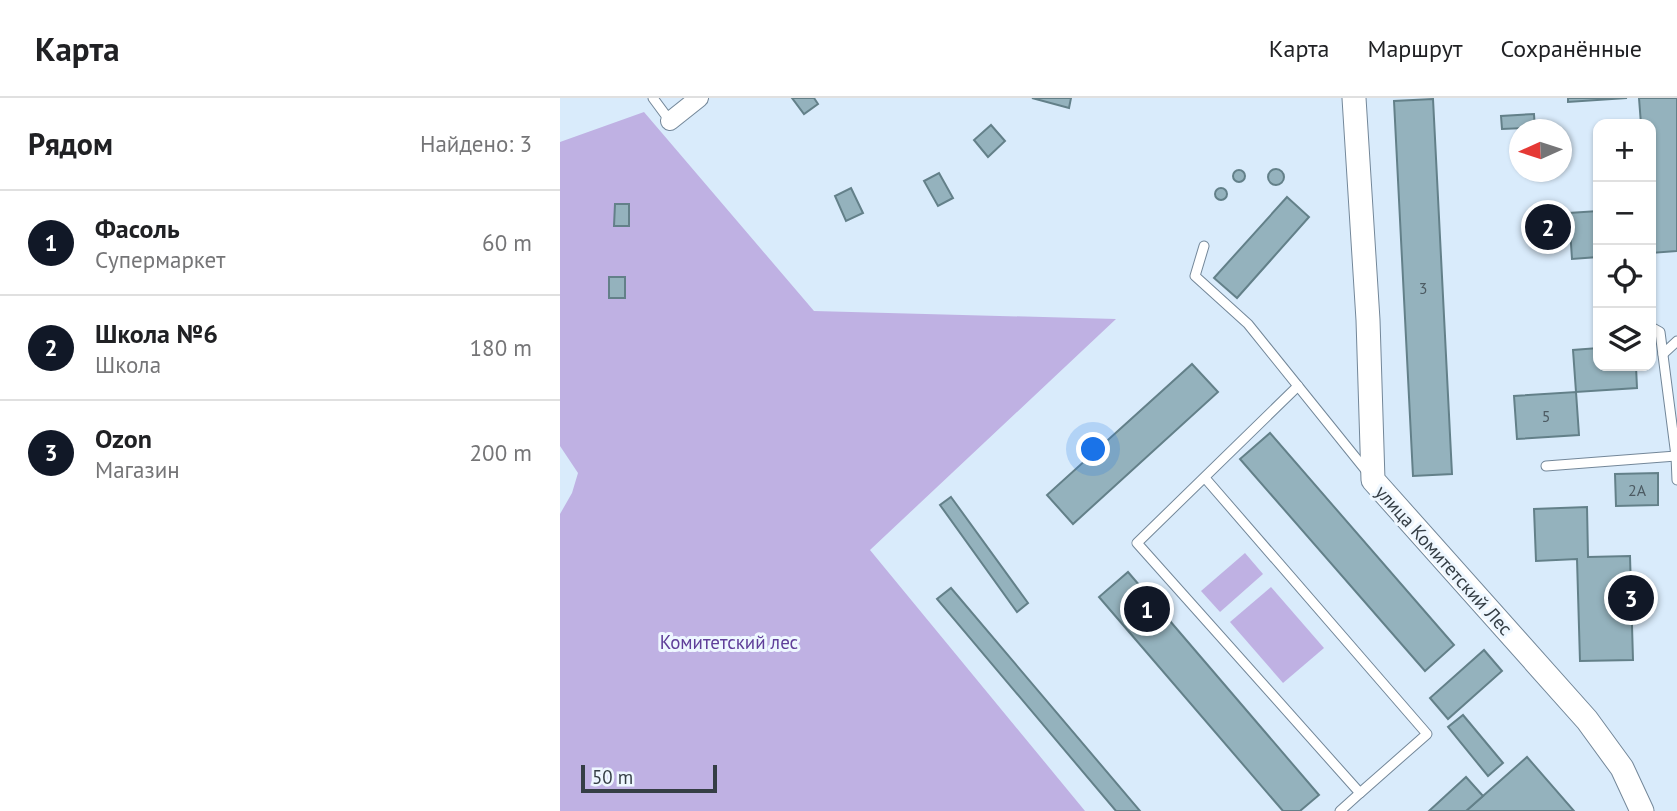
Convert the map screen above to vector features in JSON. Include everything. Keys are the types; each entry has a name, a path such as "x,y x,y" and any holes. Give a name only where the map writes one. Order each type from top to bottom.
{"street":[{"path":"670,121 699,98"},
{"name":"улица Комитетский Лес","path":"1353,98 1368,320 1373,480 1587,720 1622,768 1642,811"}],"lane":[{"path":"653,98 670,121"},
{"path":"1204,246 1195,276 1248,324 1373,480"},
{"path":"1656,330 1660,332 1677,480"},
{"path":"1663,354 1677,341"},
{"path":"1298,386 1137,543 1360,793"},
{"path":"1546,466 1676,456"},
{"path":"1205,478 1427,734 1340,811"}],"green space":[{"name":"Комитетский лес","path":"644,112 814,311 1116,319 870,550 1085,811 560,811 560,514 572,493 578,473 560,446 560,142"},
{"path":"1245,553 1263,574 1220,612 1201,591"},
{"path":"1271,587 1324,648 1283,683 1230,622"}],"building":[{"path":"792,98 814,98 818,104 804,114"},
{"path":"1032,98 1071,98 1069,108"},
{"path":"1568,98 1627,98 1568,102"},
{"path":"1639,98 1677,98 1677,251 1656,253 1656,119 1641,119"},
{"path":"1433,99 1452,474 1413,476 1394,101"},
{"path":"1534,114 1534,119 1509,119 1509,129 1502,129 1501,116"},
{"path":"991,125 1005,141 988,157 974,140"},
{"path":"1276,169 1282,171 1282,183 1276,185 1270,183 1268,177 1270,171"},
{"path":"1239,170 1245,176 1239,182 1233,176"},
{"path":"939,173 953,198 938,206 924,181"},
{"path":"851,188 863,213 846,221 835,196"},
{"path":"1221,188 1227,194 1221,200 1215,194"},
{"path":"1287,197 1309,217 1237,298 1214,278"},
{"path":"615,204 629,204 629,226 614,226"},
{"path":"1593,211 1593,257 1572,259 1569,213"},
{"path":"609,277 625,277 625,298 609,298"},
{"path":"1593,348 1593,371 1636,371 1637,388 1576,392 1573,350"},
{"path":"1192,364 1218,392 1073,524 1047,495"},
{"path":"1576,392 1579,435 1517,439 1514,396"},
{"path":"1270,433 1454,645 1425,671 1240,459"},
{"path":"1658,473 1658,505 1616,506 1615,474"},
{"path":"951,497 1028,603 1017,612 940,505"},
{"path":"1587,507 1588,557 1630,556 1633,660 1580,661 1577,559 1536,561 1534,509"},
{"path":"1128,572 1319,795 1300,811 1283,811 1099,597"},
{"path":"951,588 1140,811 1116,811 937,599"},
{"path":"1484,650 1502,671 1448,719 1430,698"},
{"path":"1463,715 1503,763 1488,776 1448,727"},
{"path":"1527,757 1574,811 1466,811"},
{"path":"1466,777 1483,796 1466,811 1429,811"}],"place":[{"name":"Школа №6","path":"1548,227"},
{"name":"Ozon","path":"1631,598"},
{"name":"Фасоль","path":"1147,609"}]}
